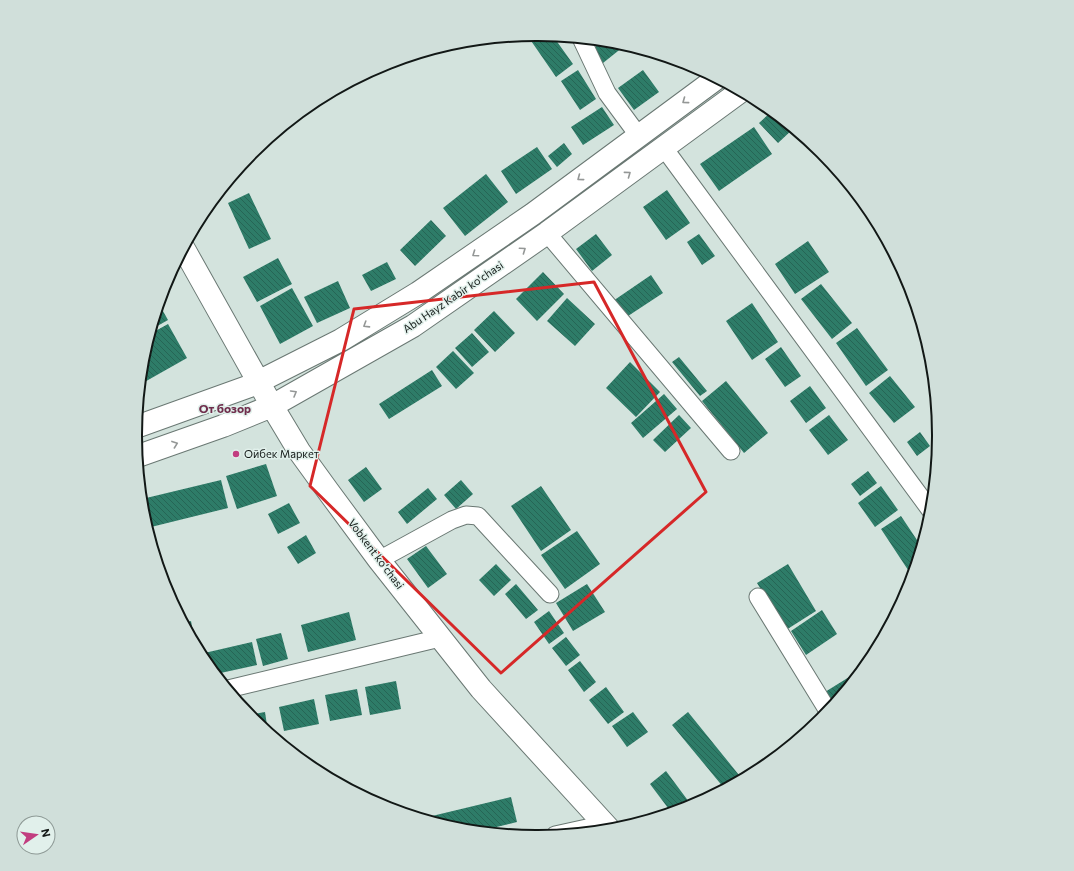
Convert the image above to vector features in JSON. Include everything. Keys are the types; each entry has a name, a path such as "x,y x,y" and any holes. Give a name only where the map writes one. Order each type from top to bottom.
{"main road":[{"name":"Abu Hayz Kabir ko'chasi","path":"142,425 259,382 341,340 418,293 533,214 711,82"},
{"name":"Abu Hayz Kabir ko'chasi","path":"143,454 223,426 272,406 413,326 546,233 736,95"},
{"name":"Vobkent koʻchasi","path":"187,253 272,406 300,451 379,560 440,638 482,688 605,824"}],"street":[{"path":"584,44 607,93 638,135"},
{"path":"664,148 925,503"},
{"path":"546,233 730,451"},
{"path":"379,560 452,520 466,515 478,516 550,594"},
{"path":"758,597 825,705"},
{"path":"233,688 440,638"}],"highlighted area":[{"path":"594,282 706,492 501,673 310,486 354,309"}],"building":[{"path":"531,41 557,42 573,64 556,77"},
{"path":"597,46 619,50 603,63 592,49"},
{"path":"578,70 596,99 580,110 561,81"},
{"path":"643,70 659,92 634,110 618,88"},
{"path":"602,107 614,125 583,145 571,127"},
{"path":"767,115 789,133 778,143 759,123"},
{"path":"754,127 772,154 719,191 700,164"},
{"path":"564,143 572,154 557,167 548,156"},
{"path":"537,147 552,169 516,194 501,171"},
{"path":"486,174 508,202 465,236 443,208"},
{"path":"667,190 690,223 666,240 643,207"},
{"path":"249,193 271,239 249,249 228,203"},
{"path":"431,220 446,236 415,266 400,250"},
{"path":"596,234 612,255 592,271 576,249"},
{"path":"699,234 715,256 702,265 687,242"},
{"path":"808,241 829,272 795,294 775,264"},
{"path":"278,258 292,284 257,302 243,277"},
{"path":"387,262 396,279 371,291 362,275"},
{"path":"543,272 564,294 537,321 516,299"},
{"path":"651,275 663,293 625,318 613,301"},
{"path":"338,281 350,308 317,323 304,297"},
{"path":"821,284 852,323 832,339 801,299"},
{"path":"292,288 313,326 280,344 260,306"},
{"path":"567,298 595,324 575,346 547,321"},
{"path":"752,303 778,342 752,360 726,321"},
{"path":"163,310 168,320 158,326"},
{"path":"494,311 515,333 495,352 474,330"},
{"path":"168,324 187,358 146,381 150,359 157,330"},
{"path":"857,328 888,370 866,386 836,343"},
{"path":"472,333 489,352 472,367 455,348"},
{"path":"781,347 801,376 785,387 765,359"},
{"path":"453,351 474,373 456,389 436,367"},
{"path":"679,357 707,391 700,396 672,362"},
{"path":"630,362 660,392 636,417 606,388"},
{"path":"432,370 442,386 389,419 379,404"},
{"path":"890,376 915,407 894,423 869,393"},
{"path":"726,381 768,433 744,453 702,401"},
{"path":"810,386 826,408 806,423 790,401"},
{"path":"664,394 677,409 643,438 631,423"},
{"path":"679,415 691,428 665,452 653,440"},
{"path":"829,415 848,440 828,455 809,430"},
{"path":"920,432 930,446 917,456 907,442"},
{"path":"266,464 277,496 237,509 226,476"},
{"path":"366,467 382,489 364,502 348,480"},
{"path":"868,471 877,483 860,496 851,484"},
{"path":"221,480 228,508 153,526 148,498"},
{"path":"461,480 473,494 456,509 444,495"},
{"path":"541,486 571,530 541,551 511,506"},
{"path":"881,486 898,510 875,527 858,503"},
{"path":"428,488 437,499 407,524 398,512"},
{"path":"289,503 300,523 278,534 268,514"},
{"path":"901,516 917,540 908,570 881,529"},
{"path":"577,531 600,564 565,589 541,555"},
{"path":"306,535 316,553 298,564 287,547"},
{"path":"426,546 447,574 428,588 407,559"},
{"path":"496,564 511,580 494,596 479,580"},
{"path":"788,564 816,611 786,630 757,583"},
{"path":"516,584 538,610 526,619 505,594"},
{"path":"587,584 605,612 573,631 556,603"},
{"path":"822,610 837,634 806,655 791,631"},
{"path":"549,611 564,633 549,644 534,622"},
{"path":"349,612 356,640 308,652 301,625"},
{"path":"281,633 288,659 263,666 256,639"},
{"path":"566,637 580,655 566,666 552,648"},
{"path":"252,642 257,665 222,673 207,652"},
{"path":"580,661 596,682 584,692 568,670"},
{"path":"849,677 830,700 825,692"},
{"path":"396,681 401,709 370,715 365,687"},
{"path":"606,687 624,712 608,724 589,700"},
{"path":"357,689 362,715 330,721 325,695"},
{"path":"314,699 319,724 284,731 279,707"},
{"path":"265,712 267,722 258,714"},
{"path":"633,712 648,732 627,747 612,726"},
{"path":"688,712 738,774 721,784 672,725"},
{"path":"666,771 688,800 668,808 650,784"},
{"path":"511,797 517,822 494,828 432,816"}],"place":[{"name":"Ойбек Маркет","path":"236,454"}],"district":[{"name":"От бозор","path":"225,409"}]}
